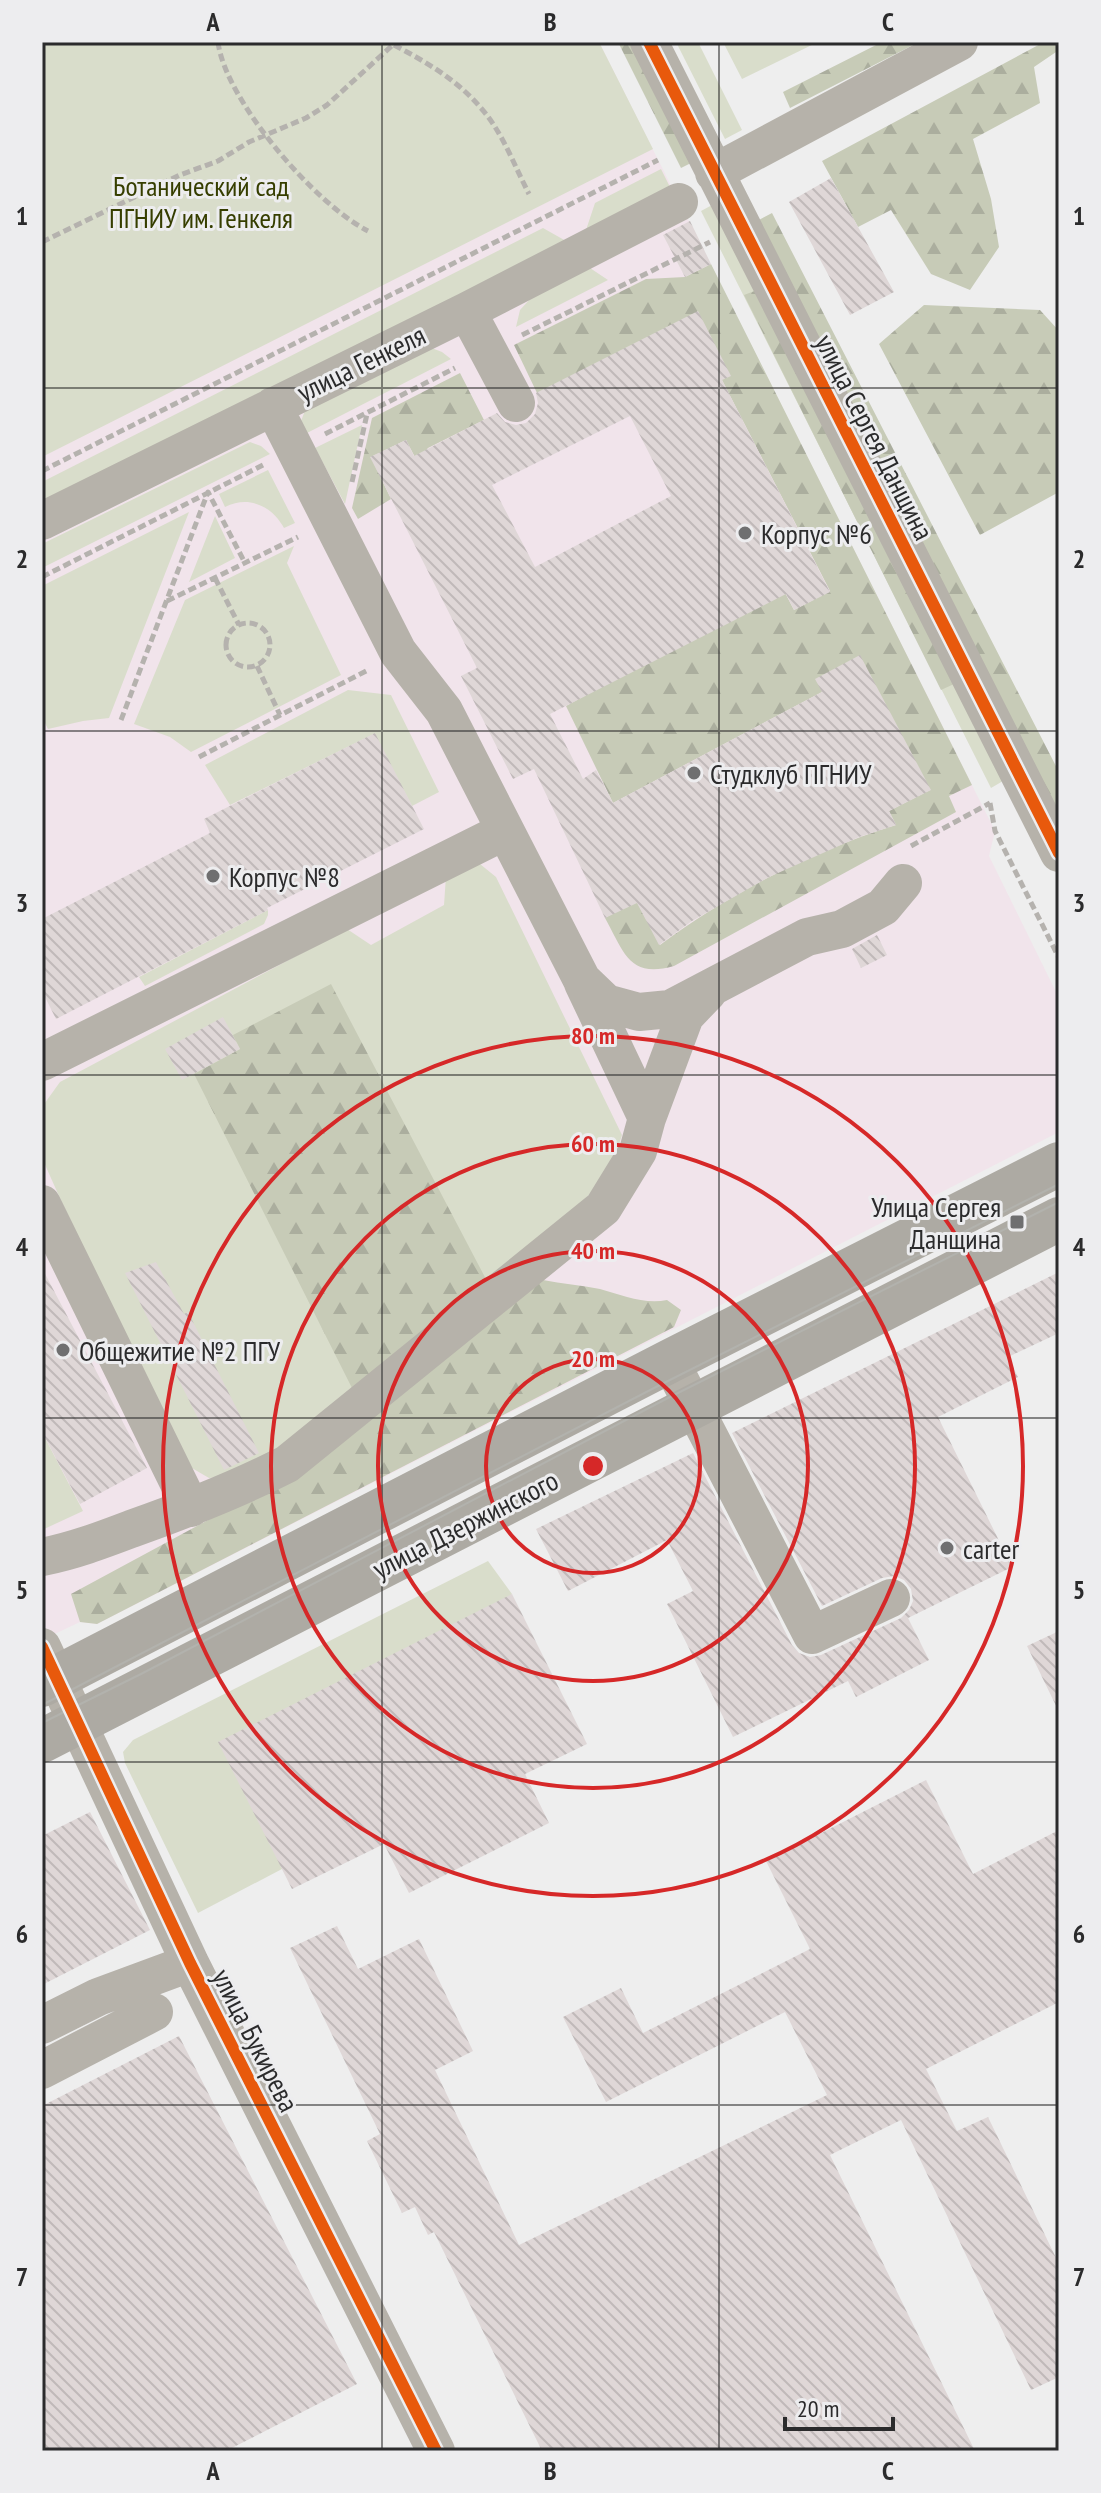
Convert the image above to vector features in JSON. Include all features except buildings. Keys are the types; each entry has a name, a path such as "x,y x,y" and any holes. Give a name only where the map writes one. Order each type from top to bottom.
{"main road":[{"name":"улица Дзержинского","path":"47,1670 1059,1164"},
{"name":"улица Дзержинского","path":"60,1732 1059,1219"}],"street":[{"name":"улица Сергея Данщина","path":"649,42 1059,853"},
{"path":"714,173 959,42"},
{"name":"улица Генкеля","path":"42,521 467,311 679,202"},
{"path":"467,311 516,403"},
{"path":"273,406 398,652 444,711 582,980 647,1118"},
{"path":"42,1062 505,831"},
{"path":"582,980 606,1003 639,1012 670,1009 807,937 842,929 883,907 908,880"},
{"path":"42,1557 67,1552 191,1508 287,1464 603,1208 638,1151 685,1016 713,987"},
{"path":"42,1204 191,1508"},
{"path":"670,1361 812,1635 891,1598"},
{"name":"улица Букирева","path":"47,1670 60,1732 190,1963 426,2448"},
{"path":"42,2025 98,1997 190,1963"},
{"path":"42,2070 154,2012"}],"path":[{"path":"218,42 233,84 267,134 303,179 352,223 368,231"},
{"path":"42,242 180,175 218,161 327,105 395,43 436,67 480,107 495,127 529,194"},
{"path":"42,471 658,160"},
{"path":"675,258 702,246"},
{"path":"42,577 296,449"},
{"path":"208,492 245,563"},
{"path":"121,720 208,492"},
{"path":"166,602 331,520"},
{"path":"215,578 239,625"},
{"path":"239,625 258,625 270,641 270,651 257,666 247,668 230,659 227,640 231,631 239,625"},
{"path":"257,666 280,715"},
{"path":"199,757 372,668"},
{"path":"908,880 990,803"}],"shaded area":[{"path":"42,42 599,42 995,831 989,856 1059,998 1059,1132 97,1624 80,1622 42,1640"}],"green space":[{"name":"Ботанический сад ПГНИУ им. Генкеля","path":"42,42 599,42 653,149 42,457"},
{"path":"618,42 634,42 693,162 681,168"},
{"path":"676,42 698,42 742,130 725,139"},
{"path":"723,42 818,42 742,79"},
{"path":"882,42 919,42 790,108 783,92"},
{"path":"1044,42 1057,42 1059,50 1034,67 1040,103 973,139 991,199 999,247 970,290 931,274 891,210 858,227 822,161"},
{"path":"661,169 670,187 586,230 595,203"},
{"path":"714,204 1003,781 991,788 701,211"},
{"path":"772,213 1059,772 1059,821 755,222"},
{"path":"543,228 566,241 42,504 42,482"},
{"path":"711,264 972,785 949,796 956,812 674,966 647,969 637,965 623,952 605,918 636,900 660,945 715,908 773,875 834,847 896,825 889,811 930,790 822,692 613,803 566,706 782,587 794,610 830,591 722,380 537,393 514,345 646,279 685,277"},
{"path":"590,268 608,280 516,327 520,310 531,298"},
{"path":"757,290 954,684 941,690 744,295"},
{"path":"924,305 1040,310 1059,331 1059,492 980,535 879,344"},
{"path":"429,347 451,359 307,433 301,421 306,408"},
{"path":"460,373 484,420 428,448 417,461 406,440 371,457 391,499 358,519 352,508 372,418"},
{"path":"362,425 345,504 315,448"},
{"path":"250,442 270,454 42,568 42,544"},
{"path":"268,470 295,523 284,528 273,514 259,505 243,502 225,507 219,494"},
{"path":"189,512 109,718 48,729 42,717 42,586"},
{"path":"215,516 235,558 189,582"},
{"path":"294,546 287,563 341,675 191,752 170,737 134,724 185,600"},
{"path":"348,690 391,695 439,792 412,806 374,734 230,805 205,765"},
{"path":"480,864 496,877 622,1135 611,1169 576,1210 307,1432 233,1476 209,1478 185,1464 59,1196 42,1158 42,1107 60,1082 347,929 371,945 444,905 446,876"},
{"path":"268,910 264,924 145,986 139,977"},
{"path":"331,984 488,1283 355,1394 194,1074 240,1049 233,1035"},
{"path":"543,1280 600,1289 642,1300 667,1300 681,1310 674,1327 97,1624 80,1622 71,1594 271,1486"},
{"path":"42,1432 83,1511 42,1530"},
{"path":"488,1561 512,1594 282,1869 198,1913 125,1763 123,1752 133,1740"}],"tram line":[{"path":"42,1705 656,1387 1059,1184"},
{"path":"42,1723 666,1399 1059,1202"}],"cycle path":[{"path":"649,42 1059,853"},
{"path":"42,1647 190,1963 436,2451"}],"place":[{"name":"Корпус №6","path":"745,533"},
{"name":"Студклуб ПГНИУ","path":"694,773"},
{"name":"Корпус №8","path":"213,876"},
{"name":"Улица Сергея Данщина","path":"1017,1222"},
{"name":"Общежитие №2 ПГУ","path":"63,1350"},
{"name":"carter","path":"947,1548"}]}
